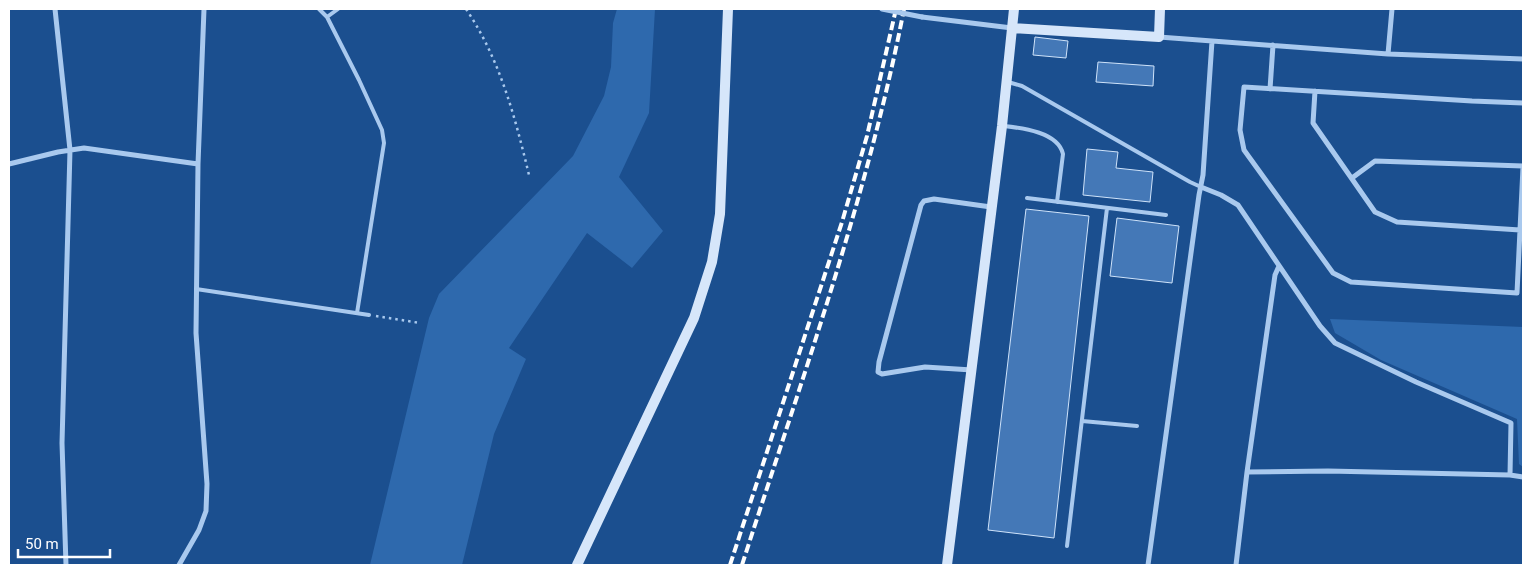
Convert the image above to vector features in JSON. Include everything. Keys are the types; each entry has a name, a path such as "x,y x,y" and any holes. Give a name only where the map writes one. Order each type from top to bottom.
{"street":[{"path":"55,9 70,150 62,443 66,565"},
{"path":"179,565 199,530 206,511 207,484 196,333 198,164 204,9"},
{"path":"577,565 694,318 712,262 720,214 728,9"},
{"path":"882,9 922,17 1012,28 1388,54 1523,59"},
{"path":"947,565 1002,126 1014,9"},
{"path":"1158,37 1160,9"},
{"path":"1388,54 1392,9"},
{"path":"1148,565 1203,175 1212,41"},
{"path":"1270,88 1273,45"},
{"path":"1352,178 1375,161 1523,167 1517,293 1351,282 1332,273 1244,150 1240,130 1244,87 1523,103"},
{"path":"1315,91 1314,123 1376,212 1397,222 1520,230"},
{"path":"9,164 84,148 198,164"},
{"path":"1201,187 1221,195 1238,205 1320,326 1335,342 1416,382 1511,423 1510,475"},
{"path":"972,370 925,367 882,374 878,372 879,362 921,205 924,201 934,199 992,207"},
{"path":"1236,565 1247,472 1273,288 1278,266"},
{"path":"1247,472 1328,471 1510,475 1523,478"}],"lane":[{"path":"319,9 327,17 382,130 384,143 357,313"},
{"path":"327,17 338,9"},
{"path":"1006,81 1022,86 1201,187"},
{"path":"1002,126 1024,128 1038,132 1062,148 1058,202"},
{"path":"1027,198 1166,215"},
{"path":"1067,546 1107,208"},
{"path":"196,289 369,315"},
{"path":"1082,421 1136,426"}],"path":[{"path":"466,9 477,25 497,65 518,129 529,175"},
{"path":"369,315 420,324"}],"shaded area":[{"path":"617,9 655,9 649,113 619,177 663,231 632,268 587,233 509,348 526,359 494,434 462,565 370,565 429,318 439,294 573,156 604,96 611,67 613,23"},
{"path":"1330,319 1523,327 1523,467 1519,464 1517,419 1381,360 1335,333"}],"building":[{"path":"1035,37 1068,41 1066,58 1033,55"},
{"path":"1098,62 1154,66 1153,86 1096,82"},
{"path":"1087,149 1118,152 1116,168 1153,172 1150,202 1083,195"},
{"path":"1026,209 1089,216 1054,538 988,530"},
{"path":"1117,218 1179,226 1172,283 1110,276"}],"railway":[{"path":"730,565 842,222 867,136 896,9"},
{"path":"742,565 852,220 889,80 904,9"}]}
